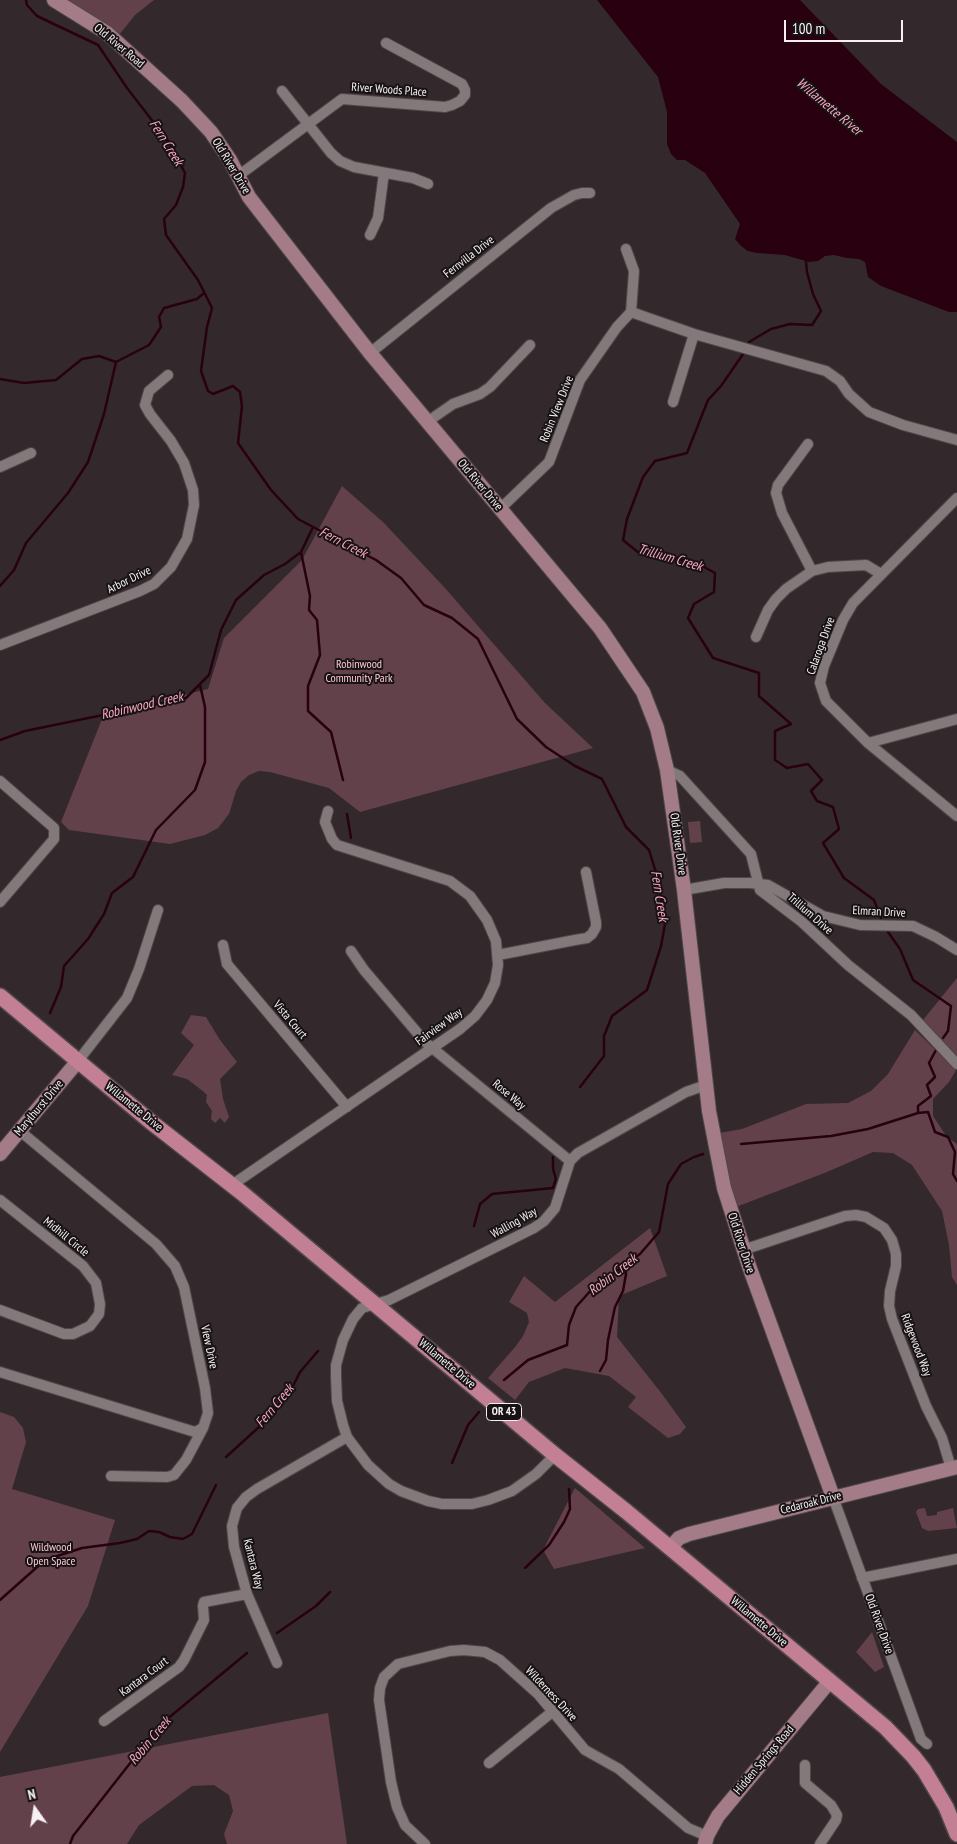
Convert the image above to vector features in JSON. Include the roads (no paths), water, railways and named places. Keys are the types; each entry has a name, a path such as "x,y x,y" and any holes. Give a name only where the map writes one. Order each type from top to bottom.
{"main road":[{"name":"Willamette Drive","path":"0,996 151,1122 232,1185 555,1456 670,1548 885,1727 913,1756 932,1784 946,1807 957,1834"}],"street":[{"name":"Old River Road","path":"54,0 107,33 157,78"},
{"name":"River Woods Place","path":"238,176 342,99 446,107 460,101 465,95 462,84 386,43"},
{"name":"Old River Drive","path":"157,78 211,132 230,160 249,196 266,219 370,353 600,628 643,692 654,718 667,770 684,890 706,1085 724,1188 743,1250 862,1578 921,1739 927,1744"},
{"path":"282,91 331,153 340,161 354,168 413,178 428,184"},
{"path":"370,235 378,218 384,173"},
{"name":"Fernvilla Drive","path":"370,353 551,208 574,195 590,194"},
{"path":"626,249 634,272 631,312 694,334 826,371 840,381 849,394 869,412 894,422 957,440"},
{"name":"Robin View Drive","path":"500,509 549,462 580,380 617,327 631,312"},
{"path":"674,402 694,334"},
{"path":"427,422 453,404 480,394 490,387 530,345"},
{"name":"Arbor Drive","path":"0,645 140,591 164,576 174,562 189,531 194,505 193,490 180,454 150,414 146,405 149,391 168,375"},
{"path":"808,444 778,485 776,493 782,513 812,571"},
{"path":"0,467 31,453"},
{"name":"Calaroga Drive","path":"957,498 860,595 848,610 824,666 820,683 826,701 868,743 957,816"},
{"path":"756,637 768,610 776,600 786,589 812,571 828,567 866,565 881,574"},
{"path":"868,743 957,719"},
{"name":"Trillium Drive","path":"667,770 680,776 751,854 760,890 802,922 848,965 910,1015 957,1064"},
{"path":"0,781 54,828 54,839 0,902"},
{"name":"Fairview Way","path":"232,1185 465,1025 487,1000 495,983 498,955 496,941 487,920 477,905 461,888 450,881 337,845 332,839 325,822 328,811"},
{"path":"498,955 587,938 592,934 596,927 596,922 586,872"},
{"name":"Elmran Drive","path":"684,890 712,884 759,883 776,888 823,916 860,925 914,926 936,936 957,950"},
{"path":"78,1061 128,996 158,910"},
{"name":"Vista Court","path":"223,945 227,964 347,1107"},
{"name":"Rose Way","path":"351,951 364,970 422,1040 570,1161"},
{"name":"Marylhurst Drive","path":"0,1154 78,1061"},
{"path":"570,1161 578,1153 605,1136 686,1092 706,1085"},
{"name":"View Drive","path":"20,1131 156,1244 175,1266 184,1287 205,1388 208,1413 203,1428 186,1460 174,1475 167,1477 111,1476"},
{"name":"Walling Way","path":"347,1437 337,1401 336,1377 338,1358 343,1340 353,1319 362,1308 389,1300 534,1228 544,1221 551,1214 559,1200 570,1161"},
{"name":"Midhill Circle","path":"0,1200 83,1266 96,1283 100,1304 99,1314 94,1322 73,1334 53,1331 0,1310"},
{"name":"Ridgewood Way","path":"743,1250 845,1216 866,1217 884,1228 892,1240 896,1254 896,1266 890,1291 889,1306 892,1319 926,1406 954,1468"},
{"path":"0,1372 195,1432 203,1428"},
{"path":"347,1437 368,1465 390,1484 407,1494 442,1504 472,1504 503,1496 536,1474 555,1456"},
{"name":"Kantara Way","path":"277,1663 247,1594 234,1547 232,1526 237,1508 246,1497 347,1437"},
{"name":"Cedaroak Drive","path":"670,1548 679,1538 689,1534 954,1468"},
{"path":"862,1578 957,1559"},
{"name":"Kantara Court","path":"104,1721 179,1667 204,1620 202,1606 204,1602 247,1594"},
{"name":"Wilderness Drive","path":"425,1844 405,1825 400,1815 391,1782 379,1696 381,1682 388,1672 404,1662 450,1651 464,1650 485,1652 497,1658 538,1694 585,1750 619,1769 688,1828 706,1840"},
{"name":"Hidden Springs Road","path":"706,1840 718,1816 830,1680"},
{"path":"490,1763 552,1712"},
{"path":"805,1765 805,1783 831,1805 837,1815 836,1820 820,1844"}],"water":[{"name":"Willamette River","path":"597,0 800,0 881,84 957,142 957,312 949,312 881,286 868,277 865,262 859,259 834,255 809,262 785,255 748,251 741,246 735,239 740,224 705,173 685,160 677,160 671,154 667,144 667,112 658,77"}],"waterway":[{"name":"Fern Creek","path":"26,0 27,5 37,16 98,45 127,88 168,141 185,173 183,187 176,205 164,219 166,235 198,280 212,308 207,327 201,371 208,391 213,394 233,386 240,392 242,406 238,443 271,490 298,519 376,560 401,578 424,605 452,618 478,639 517,719 546,747 575,766 602,779 626,827 649,850 658,879 665,924 661,946 647,990 612,1016 604,1036 604,1056 580,1087"},
{"name":"Trillium Creek","path":"749,342 771,329 790,324 812,325 821,311 813,294 806,261"},
{"path":"0,379 24,383 56,380 82,359 99,356 116,362 149,345 161,327 159,317 164,308 197,299 204,293"},
{"name":"Trillium Creek","path":"743,354 721,386 708,400 687,453 655,461 643,477 627,519 623,540 639,553 695,562 715,573 714,592 694,604 688,618 713,658 759,673 759,696 791,724 775,731 775,760 787,768 808,764 822,780 811,791 817,801 833,807 839,829 823,843 844,878 874,900 881,918"},
{"path":"0,586 14,570 26,543 68,493 88,462 104,414 116,362"},
{"name":"Robinwood Creek","path":"0,740 25,731 186,698 209,675 221,630 236,600 264,575 285,564 301,552 313,527"},
{"path":"301,552 310,596 309,610 317,620 320,655 308,686 308,711 331,732 343,780"},
{"path":"50,1013 61,987 64,966 88,939 104,914 112,893 133,877 156,830 195,790 205,762 205,707 200,685"},
{"path":"347,814 351,838"},
{"name":"Trillium Creek","path":"888,932 900,949 913,980 951,1006 948,1031 943,1038"},
{"name":"Trillium Creek","path":"936,1050 929,1063 935,1077 927,1085 931,1096 918,1106 918,1113 928,1112 935,1132 948,1137 955,1152 953,1174 957,1181"},
{"name":"Robin Creek","path":"741,1144 831,1136 868,1129 918,1113"},
{"name":"Robin Creek","path":"504,1380 528,1360 567,1345 569,1325 576,1307 592,1289 640,1254 659,1232 668,1184 681,1164 703,1154"},
{"name":"Fern Creek","path":"474,1226 480,1204 492,1194 553,1188 556,1179 553,1169 553,1157"},
{"path":"600,1371 606,1360 615,1307 623,1291 626,1274 625,1265"},
{"name":"Fern Creek","path":"226,1457 270,1417 288,1396 300,1372 318,1351"},
{"name":"Robin Creek","path":"452,1463 468,1425 479,1412"},
{"name":"Fern Creek","path":"0,1600 45,1560 82,1548 137,1539 149,1531 183,1539 192,1534 216,1485"},
{"path":"525,1568 549,1545 564,1522 570,1509 569,1489"},
{"name":"Robin Creek","path":"277,1633 316,1606 330,1592"},
{"name":"Robin Creek","path":"70,1844 73,1836 160,1725 247,1653"}],"park label":[{"name":"Robinwood Community Park","path":"359,672"},
{"name":"Wildwood Open Space","path":"51,1555"}]}
